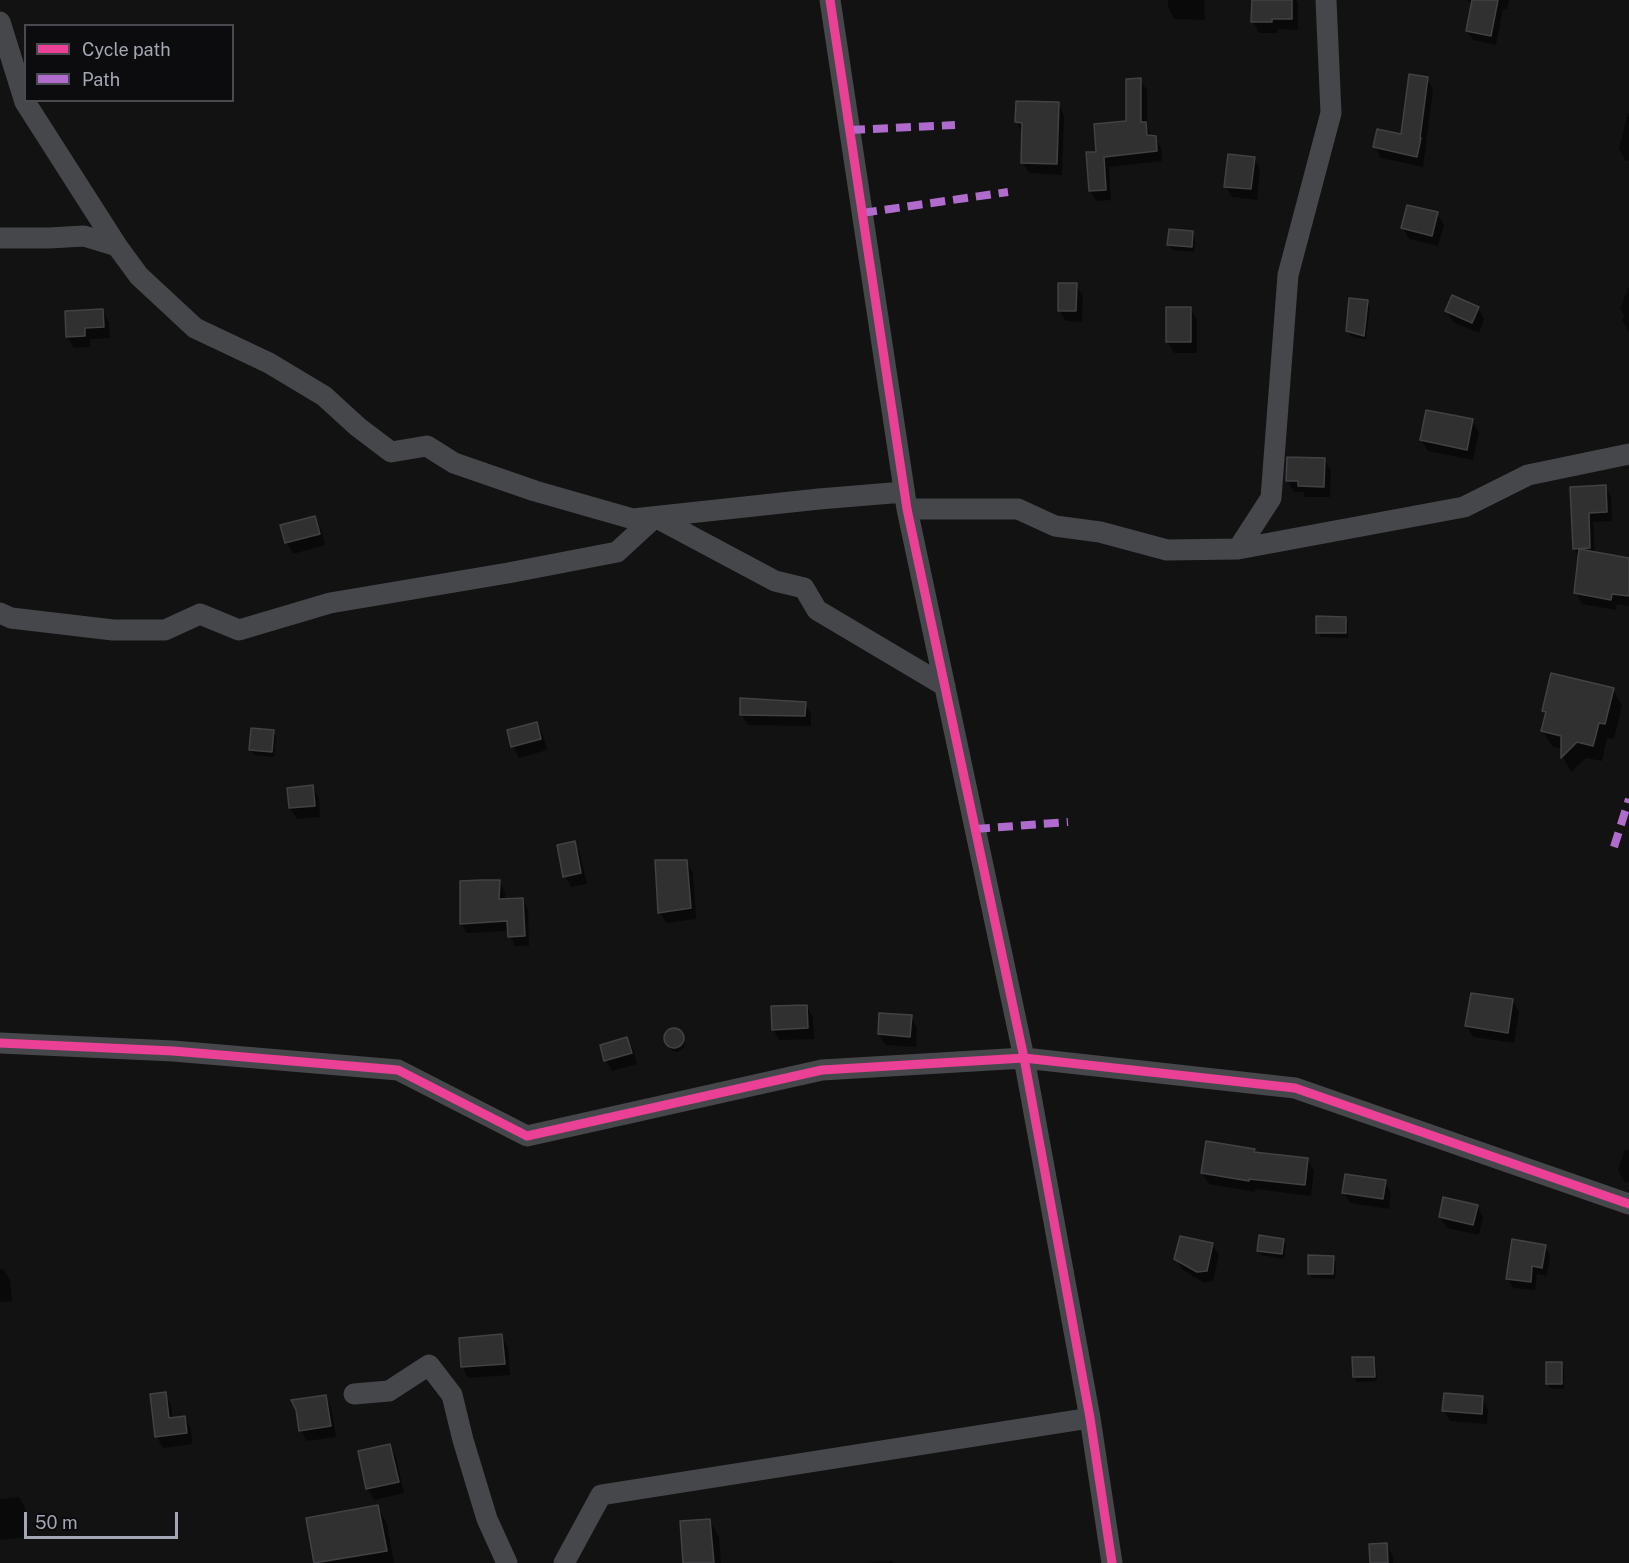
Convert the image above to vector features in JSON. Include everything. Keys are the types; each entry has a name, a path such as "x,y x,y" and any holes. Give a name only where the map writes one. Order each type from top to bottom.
{"street":[{"path":"830,0 906,501 1024,1058 1090,1418 1112,1563"},
{"path":"1238,549 1271,498 1288,275 1331,113 1326,0"},
{"path":"0,21 24,99"},
{"path":"25,102 117,246 139,276 195,328 269,363 324,396 358,427 391,452 426,447 454,463 535,491 633,519 819,499 906,501 1018,509 1055,526 1100,532 1167,550 1238,549 1464,507 1528,475 1629,454"},
{"path":"0,238 84,236 117,246"},
{"path":"0,613 11,618 113,630 165,630 200,614 239,630 330,603 617,552 655,517"},
{"path":"655,517 775,581 804,588 817,610 945,686"},
{"path":"0,1043 173,1051 398,1070 527,1136 822,1070 1024,1058 1295,1088 1629,1204"},
{"path":"354,1394 389,1390 429,1365 452,1395 487,1519 507,1563"},
{"path":"564,1563 601,1495 1090,1418"}],"building":[{"path":"1252,0 1292,0 1292,19 1251,22"},
{"path":"1472,0 1498,0 1491,36 1466,31"},
{"path":"1409,74 1428,77 1417,157 1373,147 1377,129 1401,134"},
{"path":"1141,78 1141,122 1146,122 1147,135 1156,136 1157,151 1104,157 1106,190 1089,191 1086,152 1096,152 1094,124 1126,121 1126,79"},
{"path":"1016,101 1059,102 1057,164 1021,163 1022,123 1015,122"},
{"path":"1228,154 1255,157 1251,189 1224,187"},
{"path":"1407,205 1438,212 1432,236 1401,228"},
{"path":"1169,229 1193,231 1192,247 1167,245"},
{"path":"1058,283 1077,283 1076,311 1058,311"},
{"path":"1452,295 1479,307 1472,323 1445,311"},
{"path":"1349,298 1368,300 1364,336 1346,331"},
{"path":"1166,307 1191,307 1191,342 1166,342"},
{"path":"103,309 104,327 85,328 85,336 66,337 65,311"},
{"path":"1426,410 1473,419 1467,450 1420,440"},
{"path":"1287,457 1325,458 1324,487 1298,486 1298,481 1286,481"},
{"path":"1606,485 1607,512 1589,513 1590,548 1573,549 1570,487"},
{"path":"315,516 320,534 285,543 280,525"},
{"path":"1579,549 1629,558 1629,596 1612,594 1611,600 1574,593"},
{"path":"1316,616 1346,617 1346,633 1316,633"},
{"path":"1551,673 1614,688 1605,724 1599,723 1593,746 1577,742 1561,758 1561,736 1541,731 1546,712 1542,711"},
{"path":"740,698 806,702 805,716 740,715"},
{"path":"537,722 541,739 511,747 507,730"},
{"path":"251,728 274,730 272,752 249,750"},
{"path":"313,785 315,806 289,808 287,788"},
{"path":"575,841 581,873 563,877 557,845"},
{"path":"655,860 687,860 691,908 658,913"},
{"path":"500,880 499,899 523,898 525,936 508,937 507,921 460,924 460,881"},
{"path":"1471,993 1513,999 1508,1033 1465,1026"},
{"path":"807,1005 808,1028 772,1030 771,1006"},
{"path":"879,1013 912,1015 910,1037 878,1034"},
{"path":"674,1028 681,1031 684,1038 681,1045 674,1048 667,1045 664,1038 667,1031"},
{"path":"627,1037 632,1053 604,1061 600,1045"},
{"path":"1206,1141 1255,1149 1254,1152 1308,1158 1305,1185 1249,1179 1249,1181 1201,1173"},
{"path":"1345,1174 1386,1180 1383,1199 1342,1193"},
{"path":"1443,1197 1478,1205 1473,1225 1439,1217"},
{"path":"1259,1235 1284,1239 1282,1254 1257,1251"},
{"path":"1180,1236 1213,1243 1207,1271 1197,1272 1174,1259"},
{"path":"1512,1239 1546,1245 1542,1268 1532,1266 1531,1282 1506,1279"},
{"path":"1308,1255 1334,1256 1333,1274 1308,1274"},
{"path":"502,1334 505,1364 461,1367 459,1338"},
{"path":"1352,1357 1374,1357 1375,1377 1353,1377"},
{"path":"1546,1362 1562,1362 1562,1384 1546,1384"},
{"path":"166,1392 169,1418 185,1416 187,1433 155,1437 150,1394"},
{"path":"1444,1393 1483,1396 1482,1414 1442,1411"},
{"path":"326,1395 331,1426 299,1431 296,1410 291,1400"},
{"path":"390,1444 399,1482 366,1489 358,1451"},
{"path":"378,1505 387,1551 314,1563 306,1518"},
{"path":"710,1519 714,1563 683,1563 680,1521"},
{"path":"1387,1543 1388,1563 1370,1563 1369,1544"}],"marked path":[{"path":"850,130 955,125"},
{"path":"862,213 1008,192"},
{"path":"1614,847 1629,799"},
{"path":"975,829 1068,822"}],"cycle path":[{"path":"830,0 907,509 1024,1058 1090,1418 1112,1563"},
{"path":"0,1043 173,1051 398,1070 527,1136 822,1070 1024,1058 1295,1088 1629,1204"}]}
